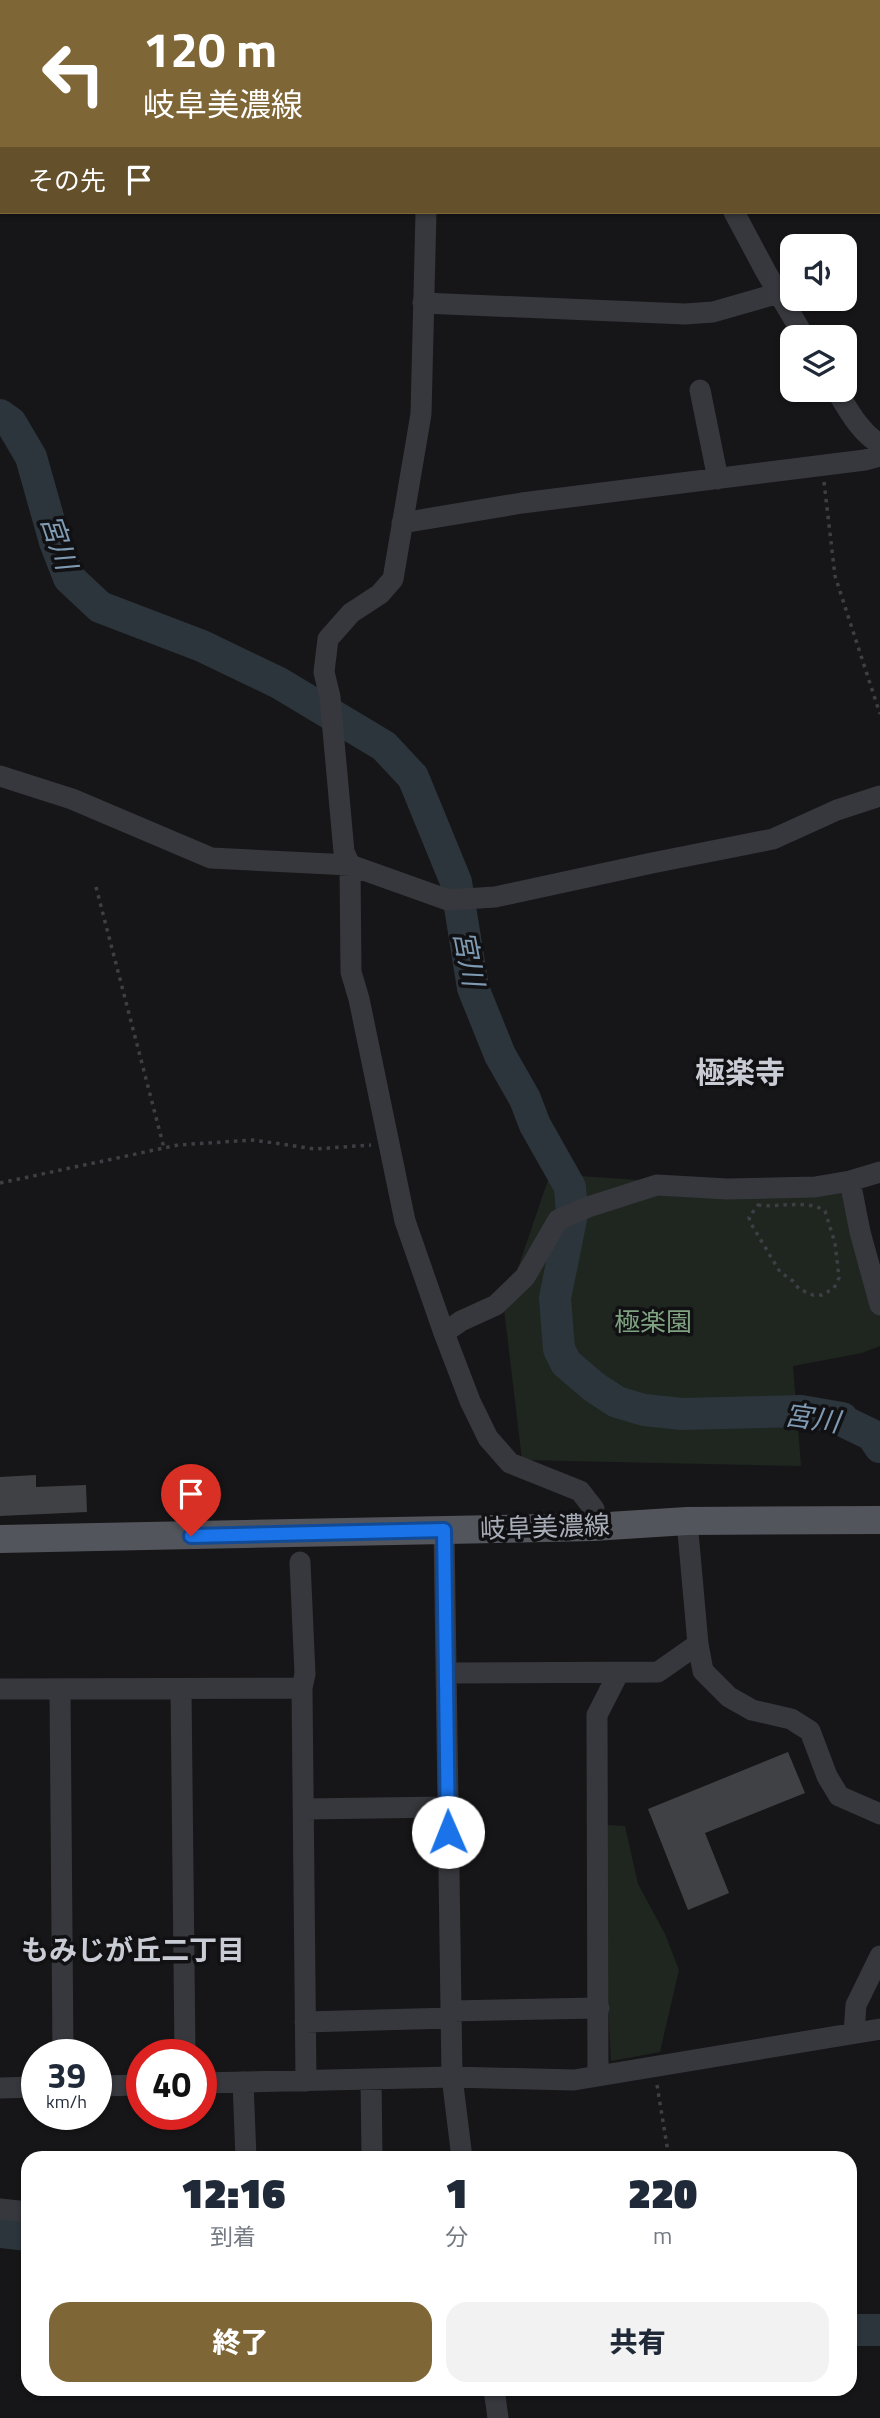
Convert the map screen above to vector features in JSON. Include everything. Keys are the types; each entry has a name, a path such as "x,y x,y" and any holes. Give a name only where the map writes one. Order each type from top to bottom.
{"main road":[{"name":"岐阜美濃線","path":"0,1539 593,1527 687,1521 880,1520"}],"street":[{"path":"426,214 421,414 393,579 380,594 351,613 328,639 324,672 330,697 344,852 350,865 351,972 405,1221 470,1401 488,1438 510,1463 580,1491 594,1509 593,1527"},
{"path":"735,214 797,325"},
{"path":"424,303 685,314 713,312 779,293"},
{"path":"701,390 718,479"},
{"path":"844,402 856,421 880,444"},
{"path":"402,523 522,503 822,466 880,456"},
{"path":"0,776 72,799 211,858 350,865 448,900 495,897 773,839 836,810 880,796"},
{"path":"444,1333 461,1321 496,1305 525,1277 558,1220 588,1207 657,1185 727,1189 815,1187 880,1172"},
{"path":"850,1181 880,1305"},
{"path":"687,1521 698,1644 703,1671 729,1697 752,1710 791,1719 810,1731 827,1776 839,1796 880,1814"},
{"path":"444,1530 452,2077 461,2151"},
{"path":"300,1562 305,1674 302,1688 306,2081"},
{"path":"446,1673 658,1672 698,1644"},
{"path":"598,2076 597,1715 618,1674"},
{"path":"0,1689 302,1688"},
{"path":"60,1689 63,2039"},
{"path":"181,1689 185,2039"},
{"path":"304,1809 447,1807"},
{"path":"854,2033 856,2005 880,1956"},
{"path":"305,2022 599,2008"},
{"path":"217,2083 452,2077 554,2081 880,2029"},
{"path":"371,2079 372,2151"},
{"path":"243,2082 246,2151"},
{"path":"0,2088 21,2087"},
{"path":"0,2209 21,2211"},
{"path":"495,2396 498,2418"}],"path":[{"path":"822,466 835,576 880,714"},
{"path":"96,887 164,1148"},
{"path":"0,1182 164,1148 253,1140 314,1149 388,1143"},
{"path":"758,1205 806,1205 825,1211 837,1257 839,1278 834,1288 822,1295 813,1296 799,1289 780,1272 750,1222 749,1217 758,1205"},
{"path":"653,2065 668,2151"}],"green space":[{"name":"極楽園","path":"550,1174 756,1188 850,1181 880,1305 880,1346 862,1353 793,1366 801,1466 522,1460 504,1309"},
{"path":"606,1825 625,1826 638,1884 665,1934 679,1970 660,2052 611,2061 607,1985"}],"building":[{"path":"36,1475 36,1487 86,1485 87,1512 0,1516 0,1477"},
{"path":"788,1752 805,1793 705,1833 729,1893 688,1910 648,1809"}],"waterway":[{"name":"宮川","path":"0,415 11,423 31,457 55,542 69,578 100,607 202,646 279,683 384,746 413,777 456,882 473,988 500,1055 570,1187 572,1214 555,1298 559,1349 566,1363 617,1402 644,1410 682,1414 801,1411 842,1418 843,1421 872,1435 880,1447"},
{"path":"0,2232 21,2234"},
{"path":"857,2330 880,2330"}],"district":[{"name":"極楽寺","path":"740,1073"},
{"name":"もみじが丘二丁目","path":"133,1950"}],"route":[{"path":"191,1536 444,1530 448,1832"}]}
